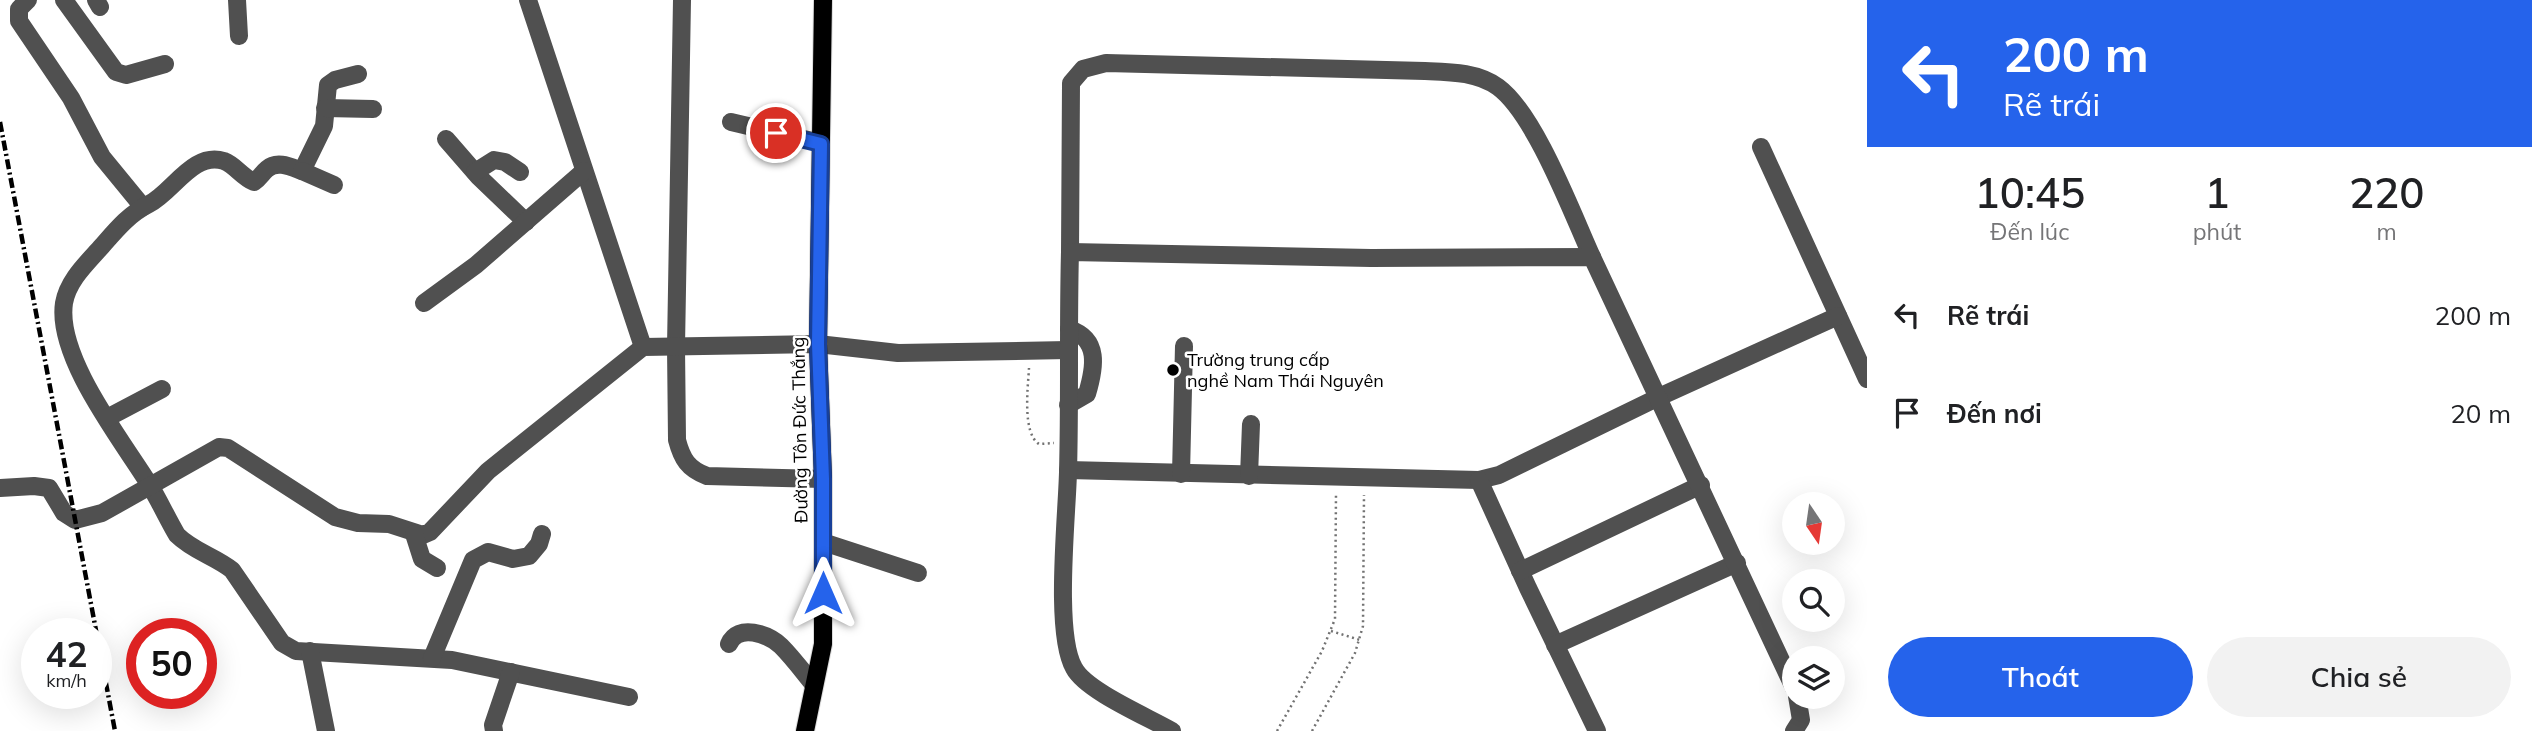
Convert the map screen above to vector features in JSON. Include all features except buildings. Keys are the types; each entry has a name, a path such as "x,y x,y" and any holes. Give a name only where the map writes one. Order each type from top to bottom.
{"main road":[{"name":"Đường Tôn Đức Thắng","path":"805,731 823,644 823,479 818,344 823,0"}],"street":[{"path":"27,0 19,9 19,21 71,98 102,157 144,207"},
{"path":"64,0 116,72 126,75 165,64"},
{"path":"237,0 239,36"},
{"path":"528,0 643,347"},
{"path":"682,0 677,440 686,463 694,471 707,476 823,479"},
{"path":"1172,731 1094,689 1074,668 1067,648 1064,616 1071,83 1083,69 1106,63 1426,71 1471,74 1498,87 1520,108 1549,164 1782,662"},
{"path":"302,171 324,126 328,85 335,80 358,74"},
{"path":"326,108 373,109"},
{"path":"731,122 821,144"},
{"path":"446,139 526,222"},
{"path":"1761,147 1866,371"},
{"path":"334,185 282,164 268,168 254,182 228,162 216,159 203,161 192,167 164,194 126,219 78,273 64,304 74,361 177,535 188,545 232,570 282,643 296,651 432,658 629,697"},
{"path":"475,172 494,160 505,162 520,172"},
{"path":"424,303 465,274 584,171"},
{"path":"1070,252 1384,258 1592,257"},
{"path":"1068,470 1479,480 1499,475 1659,397 1838,316"},
{"path":"1068,405 1087,394 1092,369 1092,353 1087,339 1082,333 1069,329"},
{"path":"0,488 49,488 64,513 75,520 102,513 212,450 219,447 228,448 335,517 358,523 394,525 423,535 430,532 488,471 643,347 818,344 898,352 1068,350"},
{"path":"1181,474 1184,346"},
{"path":"107,418 162,389"},
{"path":"1249,476 1251,424"},
{"path":"1479,480 1597,731"},
{"path":"1520,570 1700,485"},
{"path":"414,534 422,559 437,568"},
{"path":"432,658 473,560 488,552 513,559 529,556 539,544 542,534"},
{"path":"823,542 918,573"},
{"path":"1555,645 1737,563"},
{"path":"729,644 732,637 745,631 780,644 814,685"},
{"path":"310,651 326,731"},
{"path":"494,731 510,672"},
{"path":"1794,731 1801,720 1799,709"}],"path":[{"path":"1029,350 1028,402 1031,436 1039,444 1068,443"},
{"path":"1277,731 1322,650 1335,619 1337,477"},
{"path":"1312,731 1346,670 1360,640 1363,626 1364,477"},
{"path":"1331,631 1360,640"}],"railway":[{"path":"0,122 115,731"}],"place":[{"name":"Trường trung cấp nghề Nam Thái Nguyên","path":"1173,370"}],"route":[{"path":"776,133 821,144 818,344 823,479 823,593"}]}
